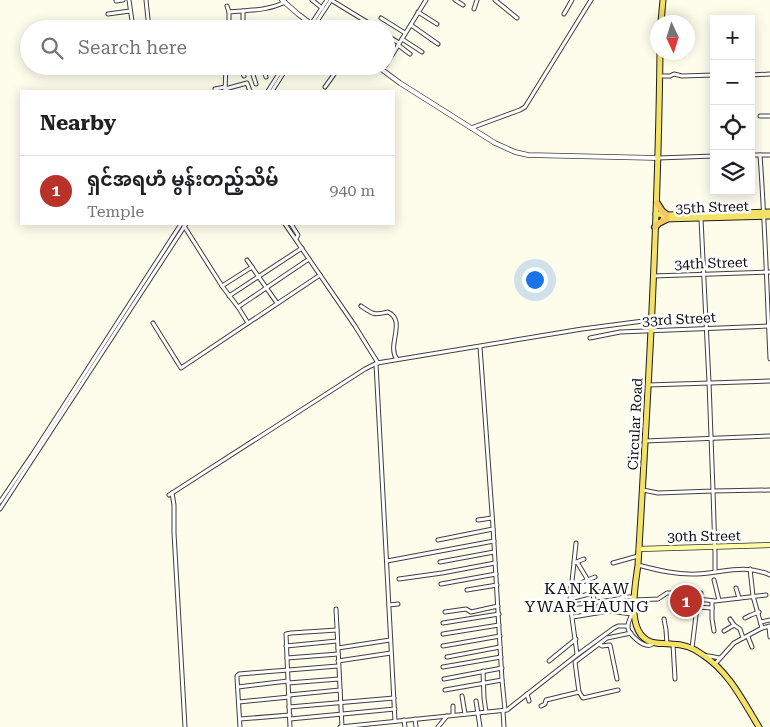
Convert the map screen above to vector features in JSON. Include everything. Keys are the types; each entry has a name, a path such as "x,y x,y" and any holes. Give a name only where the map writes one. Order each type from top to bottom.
{"highway":[{"path":"655,226 667,217 657,203"}],"main road":[{"path":"662,15 663,0"},
{"name":"Circular Road","path":"655,643 646,639 638,630 634,622 633,612 639,555 651,330 657,203 660,60"},
{"name":"35th Street","path":"655,217 767,214"},
{"name":"35th Street","path":"690,217 702,219 767,214"},
{"name":"30th Street","path":"639,549 770,545"},
{"path":"655,643 692,648 715,664 730,680 759,727"}],"street":[{"path":"116,1 123,0"},
{"path":"129,0 132,20"},
{"path":"146,0 148,20"},
{"path":"312,0 322,8"},
{"path":"316,20 327,0"},
{"path":"317,20 331,0 364,20"},
{"path":"395,50 426,0"},
{"path":"455,0 463,5"},
{"path":"474,9 477,0"},
{"path":"495,0 517,18"},
{"path":"564,14 572,0"},
{"path":"472,128 520,110 525,106 591,0"},
{"path":"229,12 278,6 284,1 304,20"},
{"path":"227,6 229,20"},
{"path":"108,14 130,10"},
{"path":"243,11 243,20"},
{"path":"418,12 437,24"},
{"path":"410,25 438,44"},
{"path":"395,27 405,33"},
{"path":"395,40 422,52"},
{"path":"400,42 410,54"},
{"path":"660,76 674,74 682,76 710,75"},
{"path":"755,74 770,74"},
{"path":"225,89 226,75"},
{"path":"253,75 256,84"},
{"path":"269,90 278,75"},
{"path":"273,90 282,75"},
{"path":"325,87 334,75"},
{"path":"392,75 400,83 495,143 520,154 658,158 710,156"},
{"path":"215,89 225,89 245,83 248,84 250,90"},
{"path":"760,116 770,116"},
{"path":"755,155 770,155"},
{"path":"760,155 767,214 770,359"},
{"path":"702,219 715,572"},
{"path":"184,225 222,286 248,323"},
{"path":"0,502 184,225"},
{"path":"0,509 184,225"},
{"path":"289,225 296,239 378,363 395,721"},
{"path":"229,296 302,247"},
{"path":"238,307 309,259"},
{"path":"246,260 277,304"},
{"path":"222,286 252,267"},
{"name":"34th Street","path":"653,276 768,272"},
{"path":"153,323 181,368 320,275"},
{"path":"361,306 373,314 388,312 394,315 396,327 394,354 398,360"},
{"path":"185,727 174,505 170,494 364,370 378,363 651,320"},
{"name":"33rd Street","path":"590,338 620,332 769,326"},
{"path":"480,347 499,614 504,727"},
{"path":"648,385 770,382"},
{"path":"645,441 770,436"},
{"path":"642,490 658,493 770,490"},
{"path":"478,520 492,518"},
{"path":"438,540 493,529"},
{"path":"387,561 494,541"},
{"path":"576,544 576,562 570,604 577,654"},
{"path":"440,562 494,552"},
{"path":"613,563 639,555"},
{"path":"576,562 584,559"},
{"path":"576,562 588,580 593,593 596,613"},
{"path":"399,579 495,563"},
{"path":"638,565 677,573 694,574 732,569 750,569 770,575"},
{"path":"750,569 762,628"},
{"path":"441,584 496,574"},
{"path":"571,588 595,577"},
{"path":"714,580 719,600"},
{"path":"467,590 497,585"},
{"path":"736,588 739,598"},
{"path":"570,599 618,589"},
{"path":"570,604 613,600 624,597 658,599 667,593 701,593"},
{"path":"692,648 698,599 712,601 766,595"},
{"path":"712,601 714,631"},
{"path":"389,605 398,604"},
{"path":"445,612 466,609 471,612 498,606"},
{"path":"697,607 712,608"},
{"path":"336,609 342,714 341,727 382,725 395,721 504,711 577,654 614,628 628,626"},
{"path":"573,617 616,611 633,612 628,630 644,645 655,643"},
{"path":"745,618 759,612"},
{"path":"443,623 499,614"},
{"path":"664,619 675,680"},
{"path":"730,619 740,629 743,638"},
{"path":"761,622 770,620"},
{"path":"443,634 499,625"},
{"path":"724,631 734,625"},
{"path":"715,664 731,646 762,628 769,626 770,637"},
{"path":"290,727 286,634 337,630"},
{"path":"618,690 583,698 579,692 575,662 607,638 631,633"},
{"path":"443,646 500,636"},
{"path":"748,637 752,647"},
{"path":"549,661 576,639"},
{"path":"338,648 390,640"},
{"path":"286,646 337,641"},
{"path":"599,644 602,646 610,645 617,679"},
{"path":"447,657 500,647"},
{"path":"338,662 391,653"},
{"path":"287,658 338,654"},
{"path":"703,655 720,658"},
{"path":"443,667 501,657"},
{"path":"240,727 239,674 338,666"},
{"path":"444,679 502,668"},
{"path":"483,671 486,712"},
{"path":"238,688 288,682 339,679"},
{"path":"445,690 502,680"},
{"path":"239,702 340,690"},
{"path":"541,706 545,704 546,700 579,692"},
{"path":"527,694 529,701"},
{"path":"462,696 465,714"},
{"path":"289,707 394,698"},
{"path":"476,701 480,727"},
{"path":"453,706 453,715"},
{"path":"290,719 394,709"},
{"path":"240,719 290,714"},
{"path":"438,727 447,716"},
{"path":"415,719 416,727"},
{"path":"404,720 405,727"}],"place":[{"name":"ရှင်အရဟံ မွန်းတည့်သိမ်","path":"686,601"}],"district":[{"name":"KAN KAW YWAR HAUNG","path":"587,597"}]}
